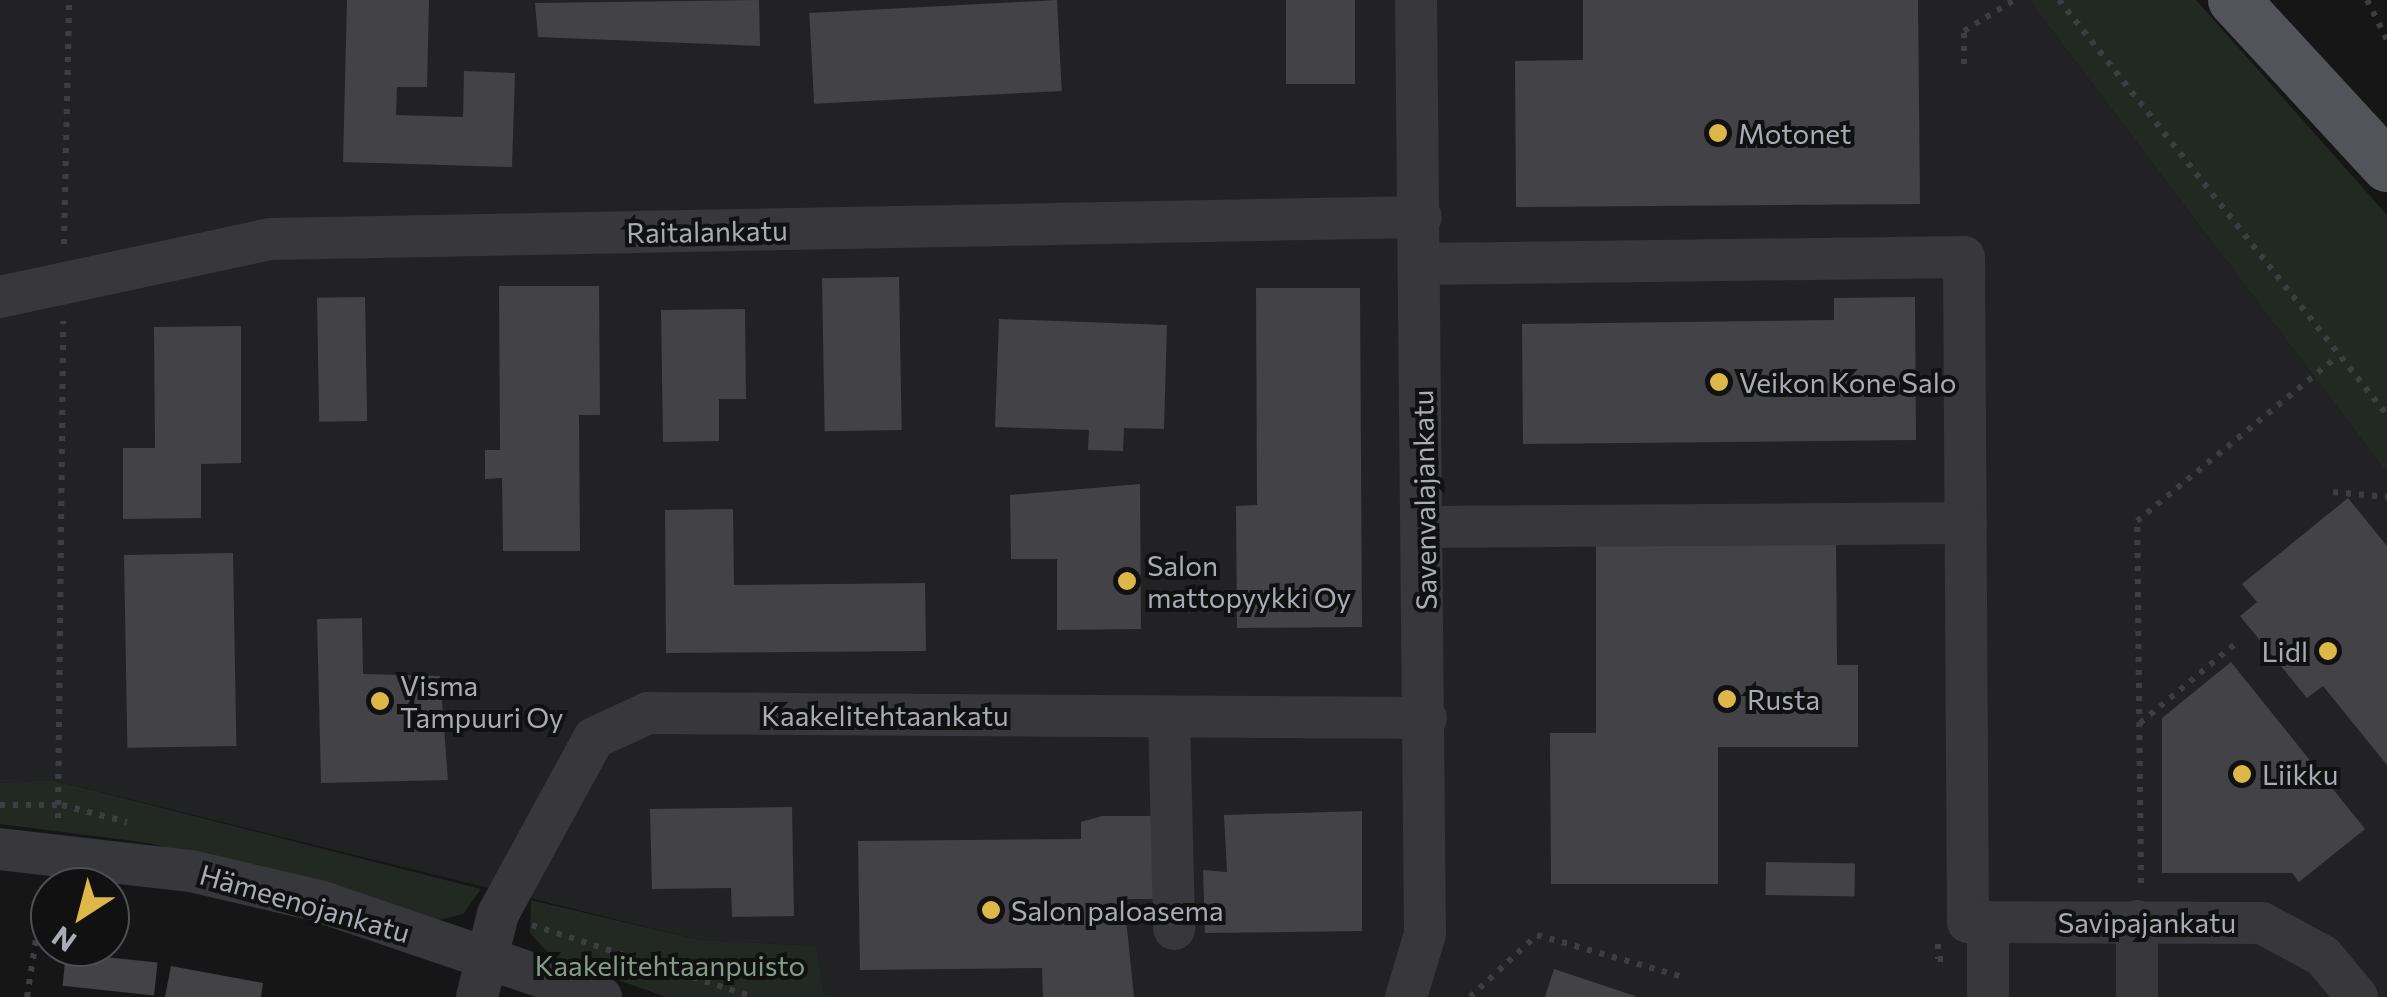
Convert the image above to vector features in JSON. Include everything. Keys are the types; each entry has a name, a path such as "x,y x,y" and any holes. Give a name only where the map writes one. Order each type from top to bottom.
{"main road":[{"path":"2244,8 2387,166"}],"street":[{"name":"Savenvalajankatu","path":"1406,997 1426,934 1416,0"},
{"name":"Raitalankatu","path":"0,297 270,239 1421,217"},
{"path":"1421,264 1964,258 1966,523 1978,922 1988,997"},
{"path":"1424,527 1966,523"},
{"name":"Kaakelitehtaankatu","path":"482,977 498,914 594,738 648,713 1426,718"},
{"path":"1169,717 1174,929"},
{"name":"Hämeenojankatu","path":"0,849 51,848 319,901 482,977 601,997"},
{"path":"2137,997 2156,921"},
{"name":"Savipajankatu","path":"1978,922 2156,921 2279,928 2323,956 2358,997"}],"path":[{"path":"26,997 62,805 63,281 69,0"},
{"path":"1964,64 1964,31 2014,0"},
{"path":"2059,0 2387,415"},
{"path":"2366,0 2387,40"},
{"path":"2156,921 2173,896 2141,890 2136,520 2338,356"},
{"path":"2333,492 2387,497"},
{"path":"2140,723 2235,644"},
{"path":"1470,997 1537,935 1680,976"}],"shaded area":[{"path":"0,0 2029,0 2387,473 2387,997 834,997 824,994 816,946 699,940 52,780 0,783"}],"green space":[{"path":"2029,0 2196,0 2387,215 2387,473"},
{"path":"52,780 481,889 463,914 439,920 149,843 0,824 0,783"},
{"name":"Kaakelitehtaanpuisto","path":"531,900 699,940 816,946 824,994 834,997 666,997 551,956 530,933"}],"building":[{"path":"347,0 429,0 427,87 397,87 396,115 463,117 464,71 515,73 512,167 343,162"},
{"path":"759,0 760,46 538,37 535,3"},
{"path":"1057,0 1062,91 814,104 809,13"},
{"path":"1286,0 1355,0 1355,84 1286,84"},
{"name":"Motonet","path":"1583,0 1918,0 1920,204 1516,207 1515,61 1583,60"},
{"path":"899,277 902,430 825,431 822,278"},
{"path":"499,286 599,286 600,415 579,415 580,551 503,551 502,478 485,479 485,450 500,450"},
{"path":"1256,288 1360,288 1362,627 1237,628 1236,506 1257,505"},
{"path":"365,297 367,421 319,422 317,298"},
{"name":"Veikon Kone Salo","path":"1915,297 1916,440 1523,444 1522,324 1834,320 1834,298"},
{"path":"745,309 746,399 719,399 719,441 663,442 661,310"},
{"path":"999,319 1167,325 1164,429 1124,428 1123,451 1088,450 1089,430 995,427"},
{"path":"241,326 241,463 201,464 201,518 123,519 123,448 155,448 154,327"},
{"path":"1140,484 1141,629 1057,630 1057,559 1011,559 1010,495"},
{"name":"Lidl","path":"2348,498 2387,546 2387,765 2323,686 2307,698 2240,616 2257,602 2242,584"},
{"path":"733,509 734,585 925,583 926,651 666,653 665,510"},
{"name":"Rusta","path":"1596,536 1836,537 1837,665 1858,665 1858,747 1718,747 1718,884 1551,884 1550,733 1596,733"},
{"path":"233,553 236,746 127,748 124,555"},
{"name":"Visma Tampuuri Oy","path":"362,618 363,674 440,676 448,780 321,783 317,619"},
{"name":"Liikku","path":"2231,662 2365,829 2299,882 2292,873 2162,873 2162,718"},
{"path":"792,807 794,916 732,917 731,888 652,889 650,809"},
{"path":"1362,811 1362,931 1205,933 1203,870 1227,872 1224,815"},
{"name":"Salon paloasema","path":"1102,816 1162,816 1157,899 1124,899 1134,997 1043,997 1042,968 860,970 858,841 1081,839 1081,822"},
{"path":"1766,862 1855,864 1854,897 1765,895"},
{"path":"130,960 157,963 154,995 63,986 65,967 130,967"},
{"path":"171,966 263,983 261,997 165,997"},
{"path":"1554,969 1635,996 1635,997 1545,997"}],"place":[{"name":"Motonet","path":"1718,133"},
{"name":"Veikon Kone Salo","path":"1719,382"},
{"name":"Salon mattopyykki Oy","path":"1127,581"},
{"name":"Lidl","path":"2328,651"},
{"name":"Rusta","path":"1727,699"},
{"name":"Visma Tampuuri Oy","path":"380,701"},
{"name":"Liikku","path":"2242,774"},
{"name":"Salon paloasema","path":"991,910"}]}
